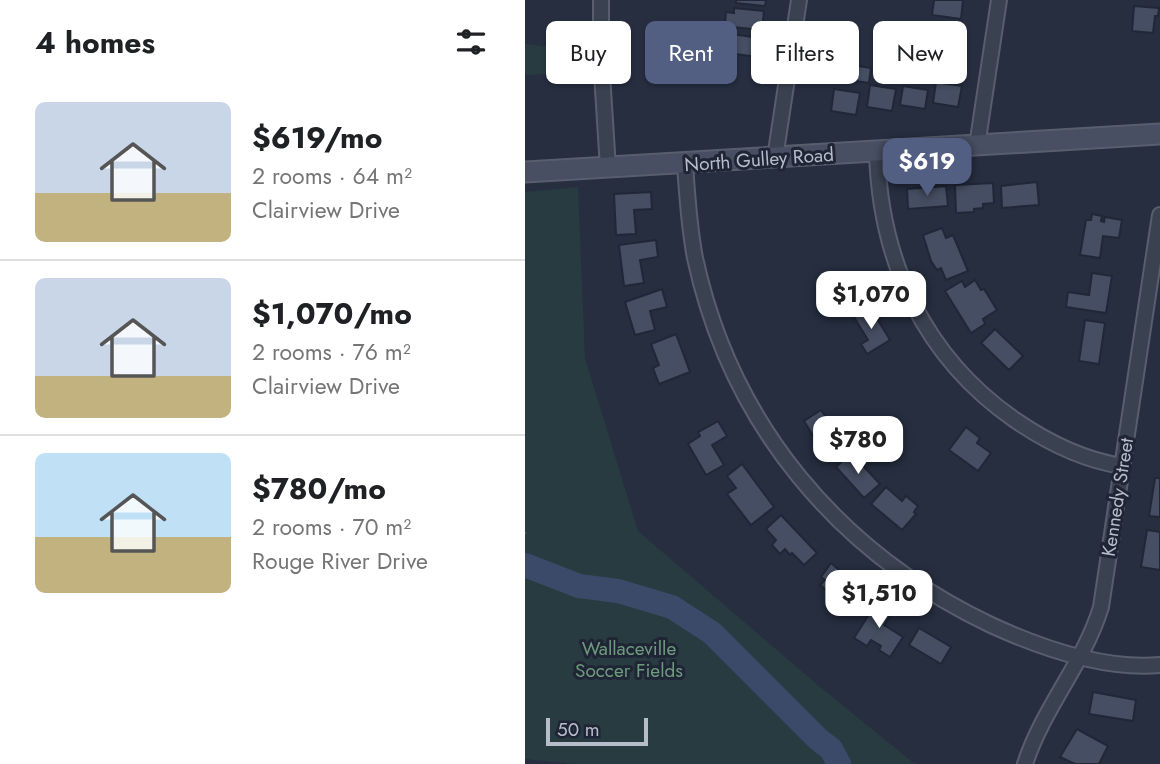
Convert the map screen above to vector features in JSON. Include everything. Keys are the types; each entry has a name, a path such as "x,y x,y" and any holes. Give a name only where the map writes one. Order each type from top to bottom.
{"street":[{"path":"601,0 601,58 608,168"},
{"path":"775,158 799,0"},
{"path":"977,146 999,0"},
{"name":"North Gulley Road","path":"525,172 1160,134"},
{"path":"877,152 881,209 893,258 916,311 944,353 983,395 1028,429 1080,455 1101,463 1122,466"},
{"path":"685,163 695,257 718,338 752,409 799,478 856,537 922,587 963,612 1008,633 1064,654 1131,665 1160,665"},
{"name":"Kennedy Street","path":"1025,764 1043,721 1081,657 1101,607 1160,215"}],"green space":[{"path":"525,44 546,46 546,74 525,75"},
{"name":"Wallaceville Soccer Fields","path":"578,187 585,358 638,531 819,686 915,764 574,764 525,759 525,192"}],"building":[{"path":"736,0 766,0 765,6 736,3"},
{"path":"934,0 963,0 961,19 932,15"},
{"path":"1134,6 1159,8 1153,33 1132,31"},
{"path":"734,8 764,11 763,21 751,21 751,29 737,28 737,21 725,21 726,12 734,13"},
{"path":"737,35 751,37 751,56 737,54"},
{"path":"859,66 871,68 869,83 859,81"},
{"path":"936,84 962,86 958,107 933,103"},
{"path":"870,85 896,89 892,111 867,107"},
{"path":"903,86 928,90 925,109 900,105"},
{"path":"834,89 860,93 856,115 831,111"},
{"path":"1037,182 1039,205 1002,208 1001,186"},
{"path":"993,183 994,203 983,204 983,208 974,209 974,212 956,213 955,185"},
{"path":"946,186 948,206 908,209 907,189"},
{"path":"651,192 652,209 634,210 636,234 616,235 614,194"},
{"path":"1092,214 1102,216 1101,221 1104,222 1105,217 1122,220 1119,238 1103,236 1100,258 1080,255 1086,220 1091,220"},
{"path":"942,228 946,238 953,235 968,271 946,280 941,268 937,270 931,261 923,235"},
{"path":"656,240 658,257 640,260 644,283 624,286 619,245"},
{"path":"1092,273 1112,276 1106,313 1066,307 1068,292 1089,295"},
{"path":"975,280 997,310 983,319 985,324 971,333 945,291 962,281 965,287"},
{"path":"859,281 865,300 837,312 829,294"},
{"path":"662,289 667,307 650,311 655,330 635,335 625,302"},
{"path":"870,307 890,340 867,354 861,344 868,340 854,317"},
{"path":"1085,320 1105,323 1099,364 1079,361"},
{"path":"995,329 1023,356 1009,370 981,343"},
{"path":"676,334 690,372 659,384 653,368 659,365 651,344"},
{"path":"821,410 846,447 827,459 804,421"},
{"path":"718,421 727,436 712,445 724,465 706,475 688,444 700,436 698,432"},
{"path":"966,427 980,438 977,443 991,453 978,471 949,450"},
{"path":"851,453 880,484 864,498 836,467"},
{"path":"742,464 774,507 751,525 727,494 736,488 727,476"},
{"path":"1155,478 1160,478 1160,517 1149,516"},
{"path":"886,487 902,501 906,496 918,506 914,512 916,514 902,530 871,504"},
{"path":"781,515 817,553 804,565 792,553 790,555 785,549 780,554 772,545 776,540 766,529"},
{"path":"1147,530 1160,532 1160,570 1141,567"},
{"path":"831,563 868,595 854,612 820,585 825,580 821,577"},
{"path":"878,600 894,610 884,625 903,637 890,657 879,650 881,646 871,640 867,646 854,638"},
{"path":"919,628 951,647 941,664 909,645"},
{"path":"1093,692 1136,700 1133,721 1089,714"},
{"path":"1077,729 1108,746 1099,764 1075,764 1060,757"}],"waterway":[{"path":"525,565 579,586 618,591 672,607 712,633 831,749 839,764"}]}
